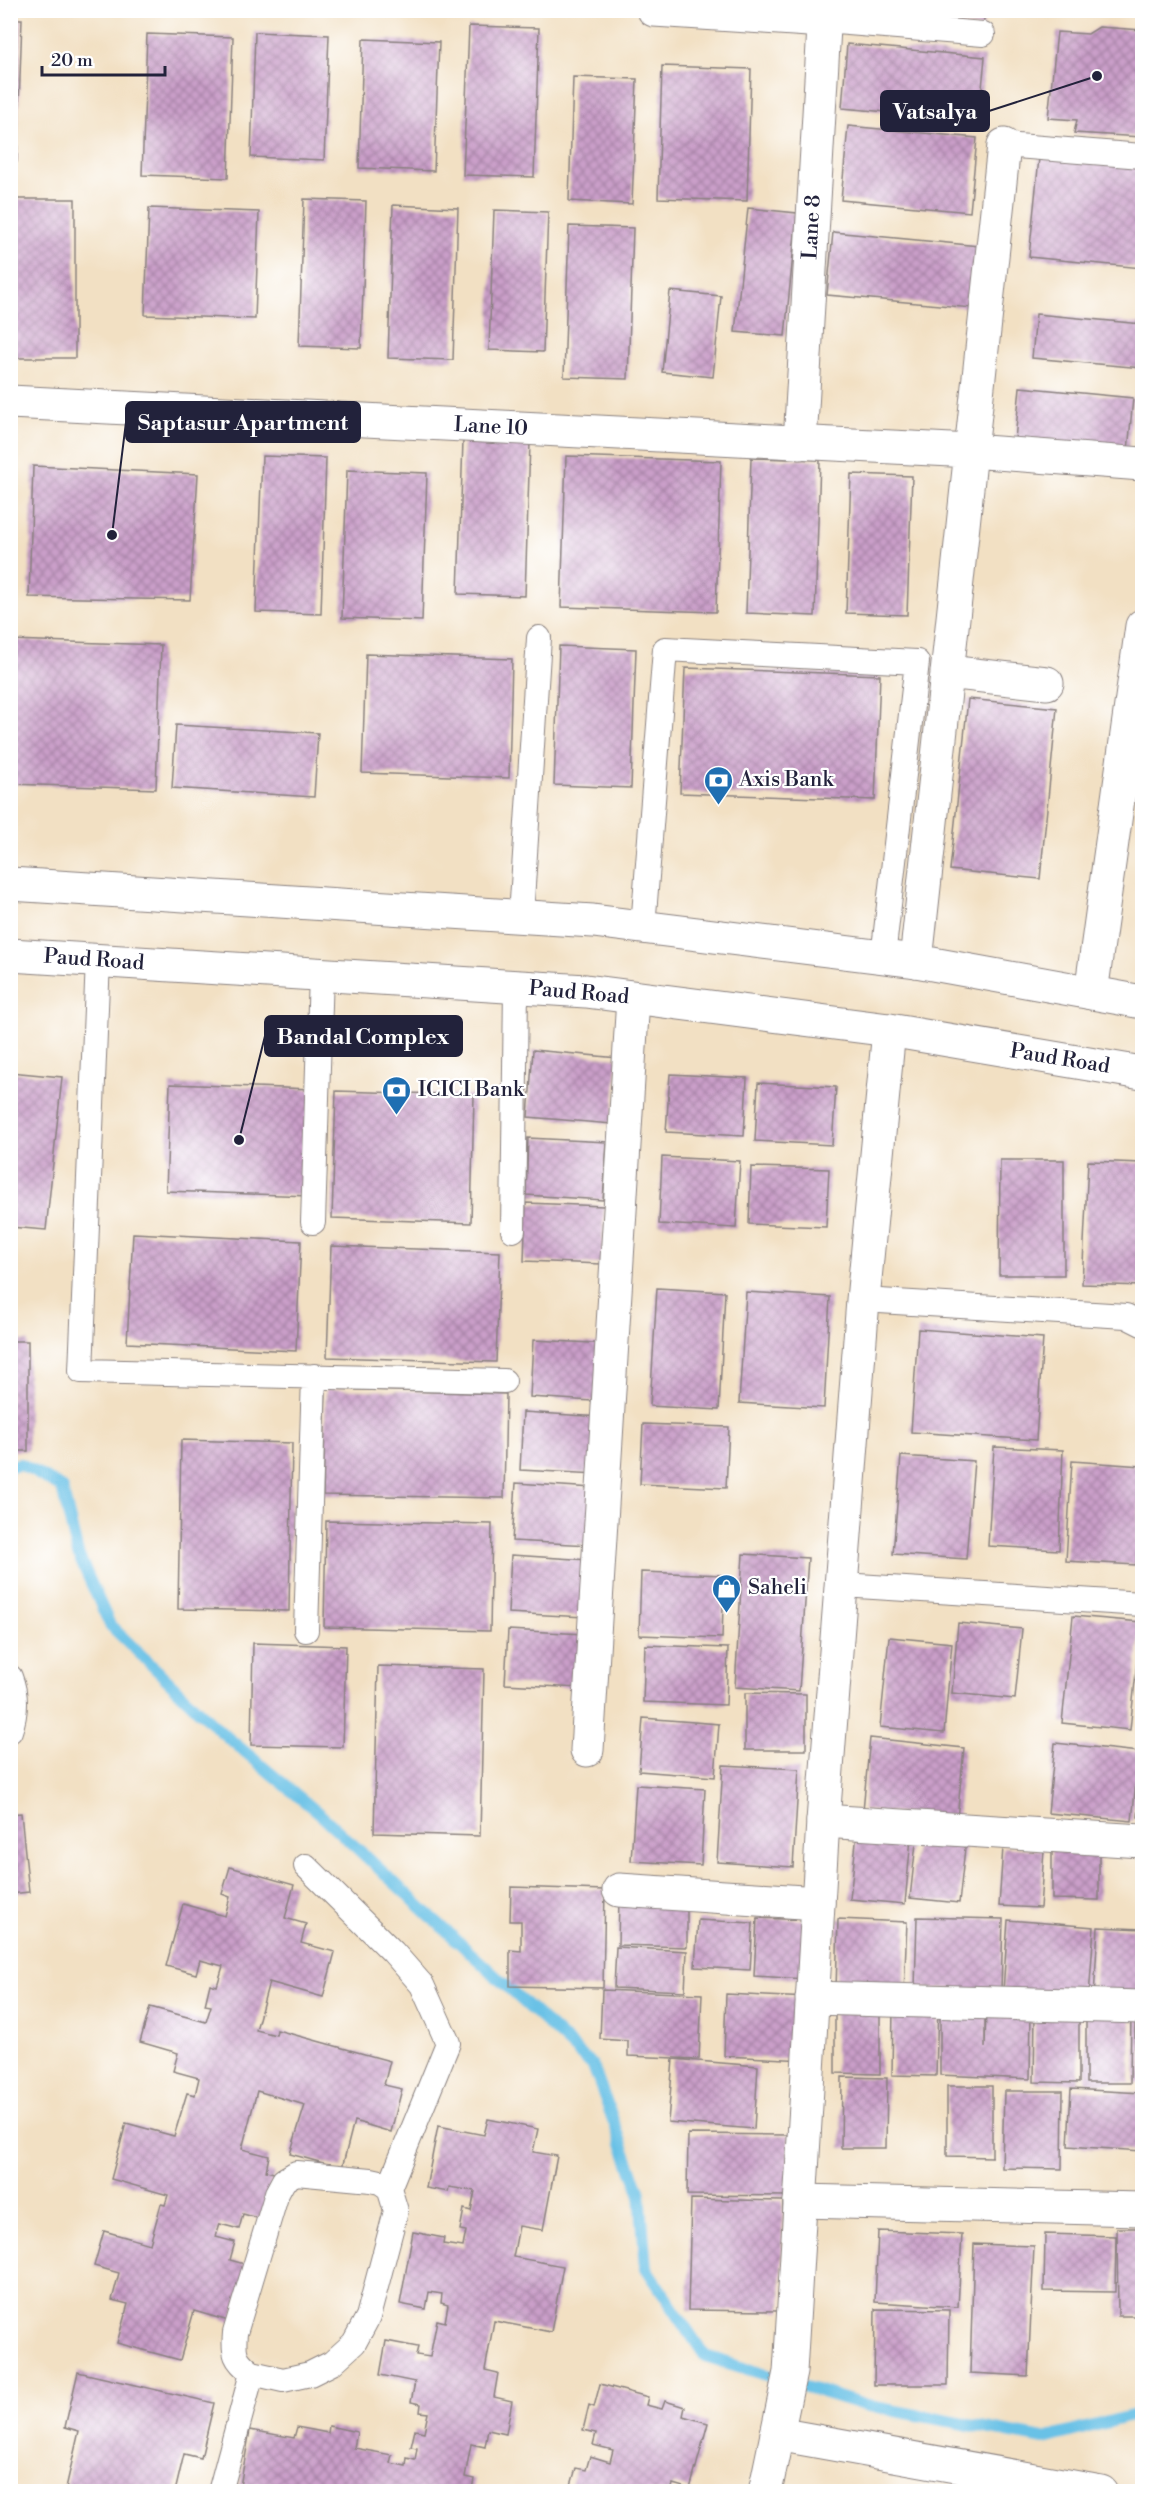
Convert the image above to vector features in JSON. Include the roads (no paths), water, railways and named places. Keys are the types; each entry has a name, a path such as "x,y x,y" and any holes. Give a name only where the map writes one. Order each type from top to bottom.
{"street":[{"path":"654,10 824,16"},
{"name":"Lane 8","path":"800,443 824,16"},
{"path":"916,961 1004,145"},
{"name":"Lane 10","path":"10,402 971,452 1143,465"},
{"path":"1091,993 1143,626"},
{"path":"947,672 1047,683"},
{"path":"10,884 593,921 916,961 1143,1002"},
{"name":"Paud Road","path":"10,955 586,991 889,1030 1143,1073"},
{"path":"587,1750 633,998"},
{"path":"765,2492 790,2372 823,1821 863,1300 889,1030"},
{"path":"823,1821 1143,1841"},
{"path":"619,1890 818,1903"},
{"path":"812,1998 1143,2007"},
{"path":"800,2200 1143,2209"},
{"path":"779,2423 1087,2490"}],"lane":[{"path":"824,16 983,34"},
{"path":"1004,145 1143,156"},
{"path":"521,916 539,638"},
{"path":"643,927 665,649 917,662 883,957"},
{"path":"98,960 81,1371 504,1381"},
{"path":"313,1222 321,974"},
{"path":"513,1230 516,987"},
{"path":"863,1300 1126,1316 1143,1324"},
{"path":"306,1630 314,1376"},
{"path":"842,1585 1143,1604"},
{"path":"10,1677 14,1687 15,1717 10,1731"},
{"path":"306,1866 393,1952 422,1985 448,2043 388,2188"},
{"path":"296,2173 370,2180 380,2182 388,2188 396,2211 368,2317 354,2343 332,2363 310,2374 283,2380 252,2373 239,2364 233,2349 235,2333 277,2193 284,2180 296,2173"},
{"path":"220,2492 252,2373"}],"waterway":[{"path":"10,1466 21,1464 62,1488 78,1554 110,1625 220,1731 322,1816 593,2066 640,2193 646,2268 705,2356 864,2405 1044,2439 1142,2413"}],"place":[{"name":"Vatsalya","path":"1097,76"},
{"name":"Saptasur Apartment","path":"112,535"},
{"name":"Axis Bank","path":"718,806"},
{"name":"ICICI Bank","path":"397,1116"},
{"name":"Bandal Complex","path":"239,1140"},
{"name":"Saheli","path":"727,1614"}]}
